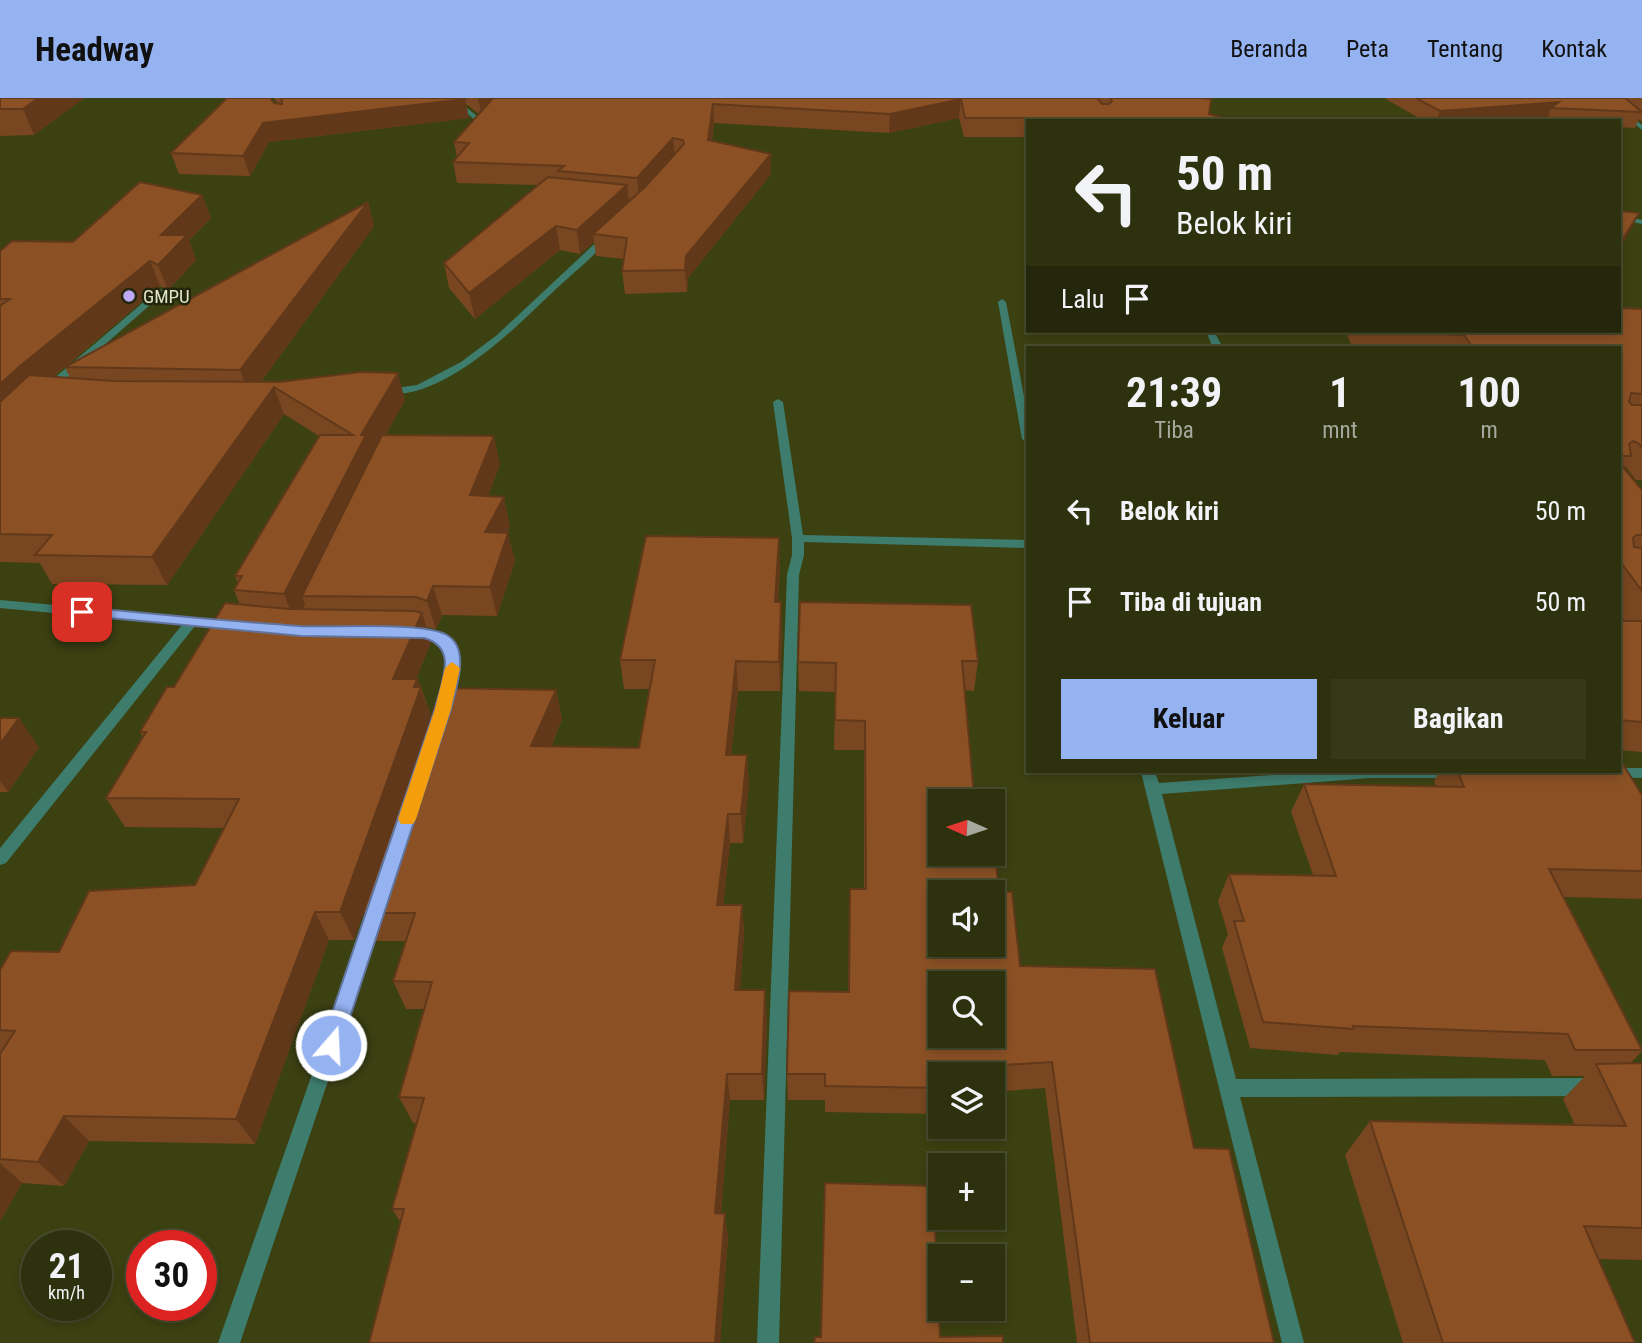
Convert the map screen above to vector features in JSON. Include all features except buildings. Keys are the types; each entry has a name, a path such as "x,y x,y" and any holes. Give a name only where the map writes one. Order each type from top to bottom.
{"street":[{"path":"451,98 482,123"},
{"path":"1606,98 1642,128"},
{"path":"1621,217 1642,222"},
{"path":"372,394 419,388 464,364 500,337 615,229"},
{"path":"52,397 40,396 162,291"},
{"path":"1002,303 1026,434"},
{"path":"768,1343 793,575 798,555 798,538 778,402"},
{"path":"798,538 1026,544"},
{"path":"0,604 246,626"},
{"path":"0,859 191,622"},
{"path":"397,632 425,633 443,638 452,649 453,667 439,722"},
{"path":"1147,773 1293,1343"},
{"path":"1153,789 1370,773 1479,773"},
{"path":"1601,773 1642,773"},
{"path":"229,1343 383,893"},
{"path":"1230,1088 1611,1087"}],"slow traffic":[{"path":"407,819 443,709 452,668"}],"place":[{"name":"GMPU","path":"129,296"}],"route":[{"path":"82,612 301,631 425,633 443,638 452,649 453,667 443,709 331,1045"}]}
